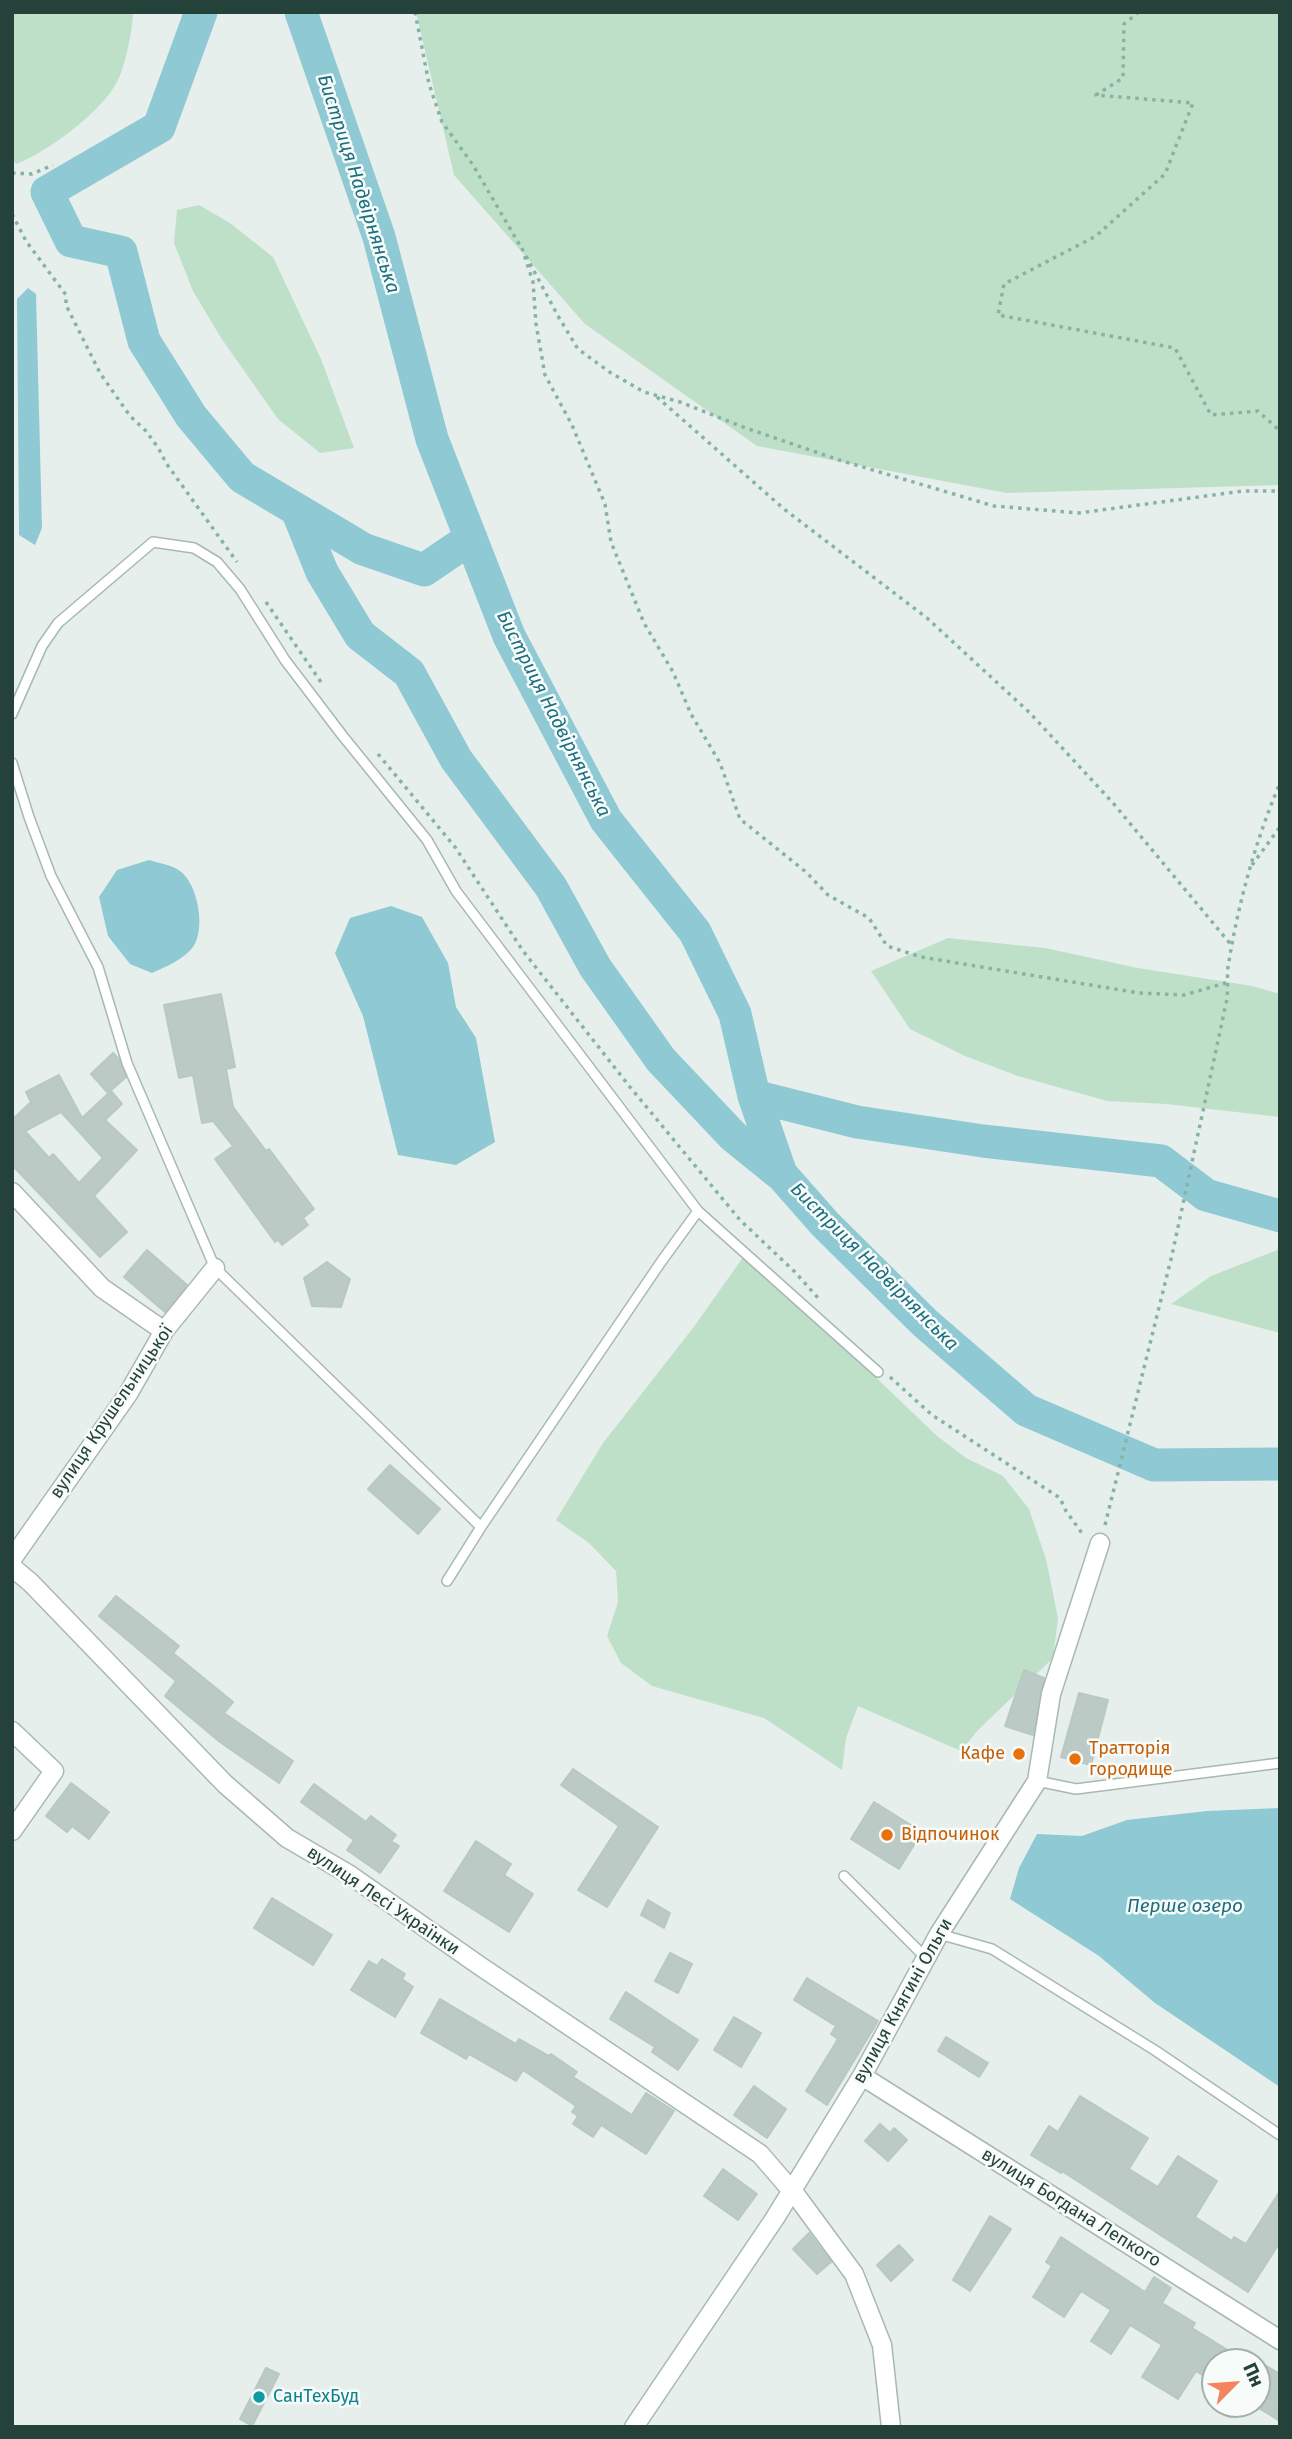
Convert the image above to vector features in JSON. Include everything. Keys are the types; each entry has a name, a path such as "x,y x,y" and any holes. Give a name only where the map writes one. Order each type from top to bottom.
{"street":[{"path":"12,1192 102,1288 164,1331"},
{"name":"вулиця Крушельницької","path":"12,1559 128,1394 164,1331 215,1268"},
{"name":"вулиця Княгині Ольги","path":"634,2427 792,2190 862,2076 939,1934 1037,1781 1051,1693 1093,1541"},
{"name":"вулиця Лесі Українки","path":"12,1567 31,1583 225,1784 287,1838 350,1875 760,2154 792,2190 854,2274 882,2345 891,2427"},
{"path":"12,1731 54,1771 12,1831"},
{"name":"вулиця Богдана Лепкого","path":"862,2076 1280,2340"}],"lane":[{"path":"12,714 42,646 58,623 153,542 194,548 218,562 240,589 285,660 427,839 456,891 698,1211 883,1373"},
{"path":"12,763 51,876 98,967 127,1063 215,1268 481,1527"},
{"path":"447,1581 481,1527 698,1211"},
{"path":"1037,1781 1076,1788 1280,1763"},
{"path":"844,1877 927,1959"},
{"path":"939,1934 992,1949 1156,2051 1280,2135"}],"path":[{"path":"415,12 429,84 442,122 472,165 522,248 558,316 578,349 644,392 680,402 839,460 994,506 1079,513 1243,491 1280,491"},
{"path":"1139,12 1124,24 1123,78 1096,95 1193,103 1166,174 1096,236 1004,284 998,316 1175,348 1211,415 1258,411 1280,431"},
{"path":"12,173 32,174 53,165"},
{"path":"12,214 33,252 66,295 66,304 100,373 130,416 146,431 238,564"},
{"path":"522,248 533,282 536,324 545,375 572,425 605,504 611,542 643,623 673,671 691,714 720,763 740,819 806,872 828,895 869,918 887,946 921,957 1139,993 1184,995 1228,982"},
{"path":"655,395 784,509 927,618 1030,712 1113,803 1233,947"},
{"path":"261,594 328,691"},
{"path":"372,747 455,847 523,951 630,1087 740,1220 796,1272 823,1304"},
{"path":"1093,1541 1172,1255 1227,999 1227,969 1237,919 1263,823 1280,783"},
{"path":"1251,867 1280,827"},
{"path":"883,1373 932,1415 1060,1498 1066,1511 1093,1541"}],"green space":[{"path":"12,12 133,12 123,67 109,94 58,141 16,164 12,158"},
{"path":"416,12 1280,12 1280,485 1007,493 757,446 585,324 454,175"},
{"path":"199,205 230,223 273,257 321,359 354,448 320,453 278,419 221,338 193,291 174,243 177,210"},
{"path":"948,938 1045,948 1138,968 1252,986 1280,994 1280,1117 1166,1104 1107,1101 1018,1076 965,1056 910,1029 871,971"},
{"path":"1280,1249 1280,1333 1171,1304 1211,1276"},
{"path":"746,1253 937,1436 966,1458 1003,1476 1029,1509 1046,1559 1058,1618 1053,1658 978,1730 961,1751 858,1706 846,1738 842,1770 764,1718 652,1686 621,1663 607,1636 618,1602 616,1571 589,1543 556,1520 603,1443 693,1328"}],"water":[{"path":"28,288 36,294 42,528 35,545 19,535 17,299"},
{"path":"149,860 173,867 186,877 195,896 199,918 197,939 189,952 152,973 130,964 108,936 99,897 117,870"},
{"path":"391,906 422,917 448,963 456,1007 476,1038 495,1142 456,1165 398,1155 363,1016 335,953 350,918"},
{"name":"Перше озеро","path":"1280,1808 1280,2087 1155,2003 1099,1956 1010,1899 1019,1868 1037,1834 1082,1836 1127,1820 1207,1811"}],"building":[{"path":"221,994 235,1067 226,1069 233,1107 314,1209 303,1218 308,1225 282,1245 278,1240 275,1242 215,1159 233,1146 213,1121 202,1123 193,1075 179,1078 164,1005"},
{"path":"113,1053 126,1077 108,1093 91,1074"},
{"path":"59,1075 82,1118 111,1091 122,1104 105,1120 137,1150 94,1196 127,1232 100,1257 12,1165 12,1117 31,1102 26,1092","holes":["61,1112 103,1158 79,1183 53,1154 49,1158 25,1131"]},
{"path":"147,1250 187,1285 165,1312 124,1277"},
{"path":"327,1262 350,1279 341,1307 312,1306 304,1278"},
{"path":"390,1465 440,1509 418,1534 368,1489"},
{"path":"116,1596 179,1646 173,1653 233,1702 224,1713 293,1761 279,1783 220,1742 165,1696 176,1681 99,1616"},
{"path":"1024,1670 1044,1678 1033,1735 1005,1726"},
{"path":"1079,1693 1108,1700 1091,1765 1061,1757"},
{"path":"573,1769 658,1827 607,1907 578,1890 619,1826 561,1785"},
{"path":"71,1783 109,1812 89,1839 72,1826 67,1832 46,1816"},
{"path":"314,1784 366,1822 371,1816 396,1835 391,1841 399,1846 380,1873 347,1850 354,1840 301,1802"},
{"name":"Відпочинок","path":"874,1802 922,1832 899,1869 851,1839"},
{"path":"476,1841 511,1864 504,1875 533,1894 509,1932 444,1891"},
{"path":"272,1898 332,1935 313,1965 254,1928"},
{"path":"648,1900 670,1913 664,1928 641,1915"},
{"path":"670,1953 692,1964 678,1993 655,1981"},
{"path":"382,1959 405,1974 402,1979 413,1987 395,2017 351,1990 369,1961 377,1966"},
{"path":"807,1978 878,2021 827,2105 806,2091 838,2039 831,2034 836,2026 794,2000"},
{"path":"626,1992 698,2040 678,2070 652,2052 655,2047 610,2019"},
{"path":"440,1999 516,2044 519,2039 549,2056 551,2054 577,2072 573,2077 632,2115 646,2093 674,2111 646,2154 601,2125 593,2137 573,2124 578,2116 572,2112 576,2106 523,2070 516,2081 469,2054 466,2059 421,2033"},
{"path":"734,2017 761,2033 741,2067 714,2050"},
{"path":"946,2037 988,2063 979,2077 938,2051"},
{"path":"754,2086 786,2109 767,2138 734,2115"},
{"path":"1080,2096 1148,2138 1129,2169 1158,2187 1178,2156 1217,2181 1195,2217 1232,2241 1234,2237 1246,2244 1280,2191 1280,2242 1248,2292 1062,2171 1061,2173 1031,2155 1049,2126 1058,2132"},
{"path":"880,2124 890,2133 894,2128 907,2140 888,2161 865,2141"},
{"path":"723,2169 757,2194 738,2220 704,2196"},
{"path":"990,2216 1011,2229 970,2291 953,2280"},
{"path":"809,2233 831,2262 817,2274 793,2249"},
{"path":"1061,2237 1145,2292 1154,2277 1171,2288 1162,2303 1195,2323 1192,2328 1224,2348 1201,2348 1201,2374 1196,2371 1178,2399 1142,2377 1162,2345 1130,2325 1111,2354 1091,2341 1111,2310 1081,2291 1064,2317 1033,2297 1052,2266 1046,2262"},
{"path":"899,2245 913,2260 891,2281 877,2265"},
{"name":"СанТехБуд","path":"266,2368 279,2374 252,2426 240,2419"},
{"path":"1271,2369 1280,2374 1280,2421 1271,2416"}],"waterway":[{"path":"201,12 159,127 47,192 71,241 121,252 144,341 191,416 242,477 363,549 424,570 471,538"},
{"name":"Бистриця Надвірнянська","path":"301,12 379,237 432,439 509,636 606,820 695,932 735,1014 754,1096 781,1174 825,1224 925,1323 1026,1410 1154,1465 1280,1464"},
{"path":"297,510 322,572 360,635 409,673 456,759 551,887 595,967 661,1060 733,1136 780,1174"},
{"path":"754,1096 857,1122 983,1141 1161,1161 1206,1195 1280,1216"}],"place":[{"name":"Кафе","path":"1019,1754"},
{"name":"Тратторія городище","path":"1075,1759"},
{"name":"Відпочинок","path":"887,1835"},
{"name":"СанТехБуд","path":"259,2397"}]}
